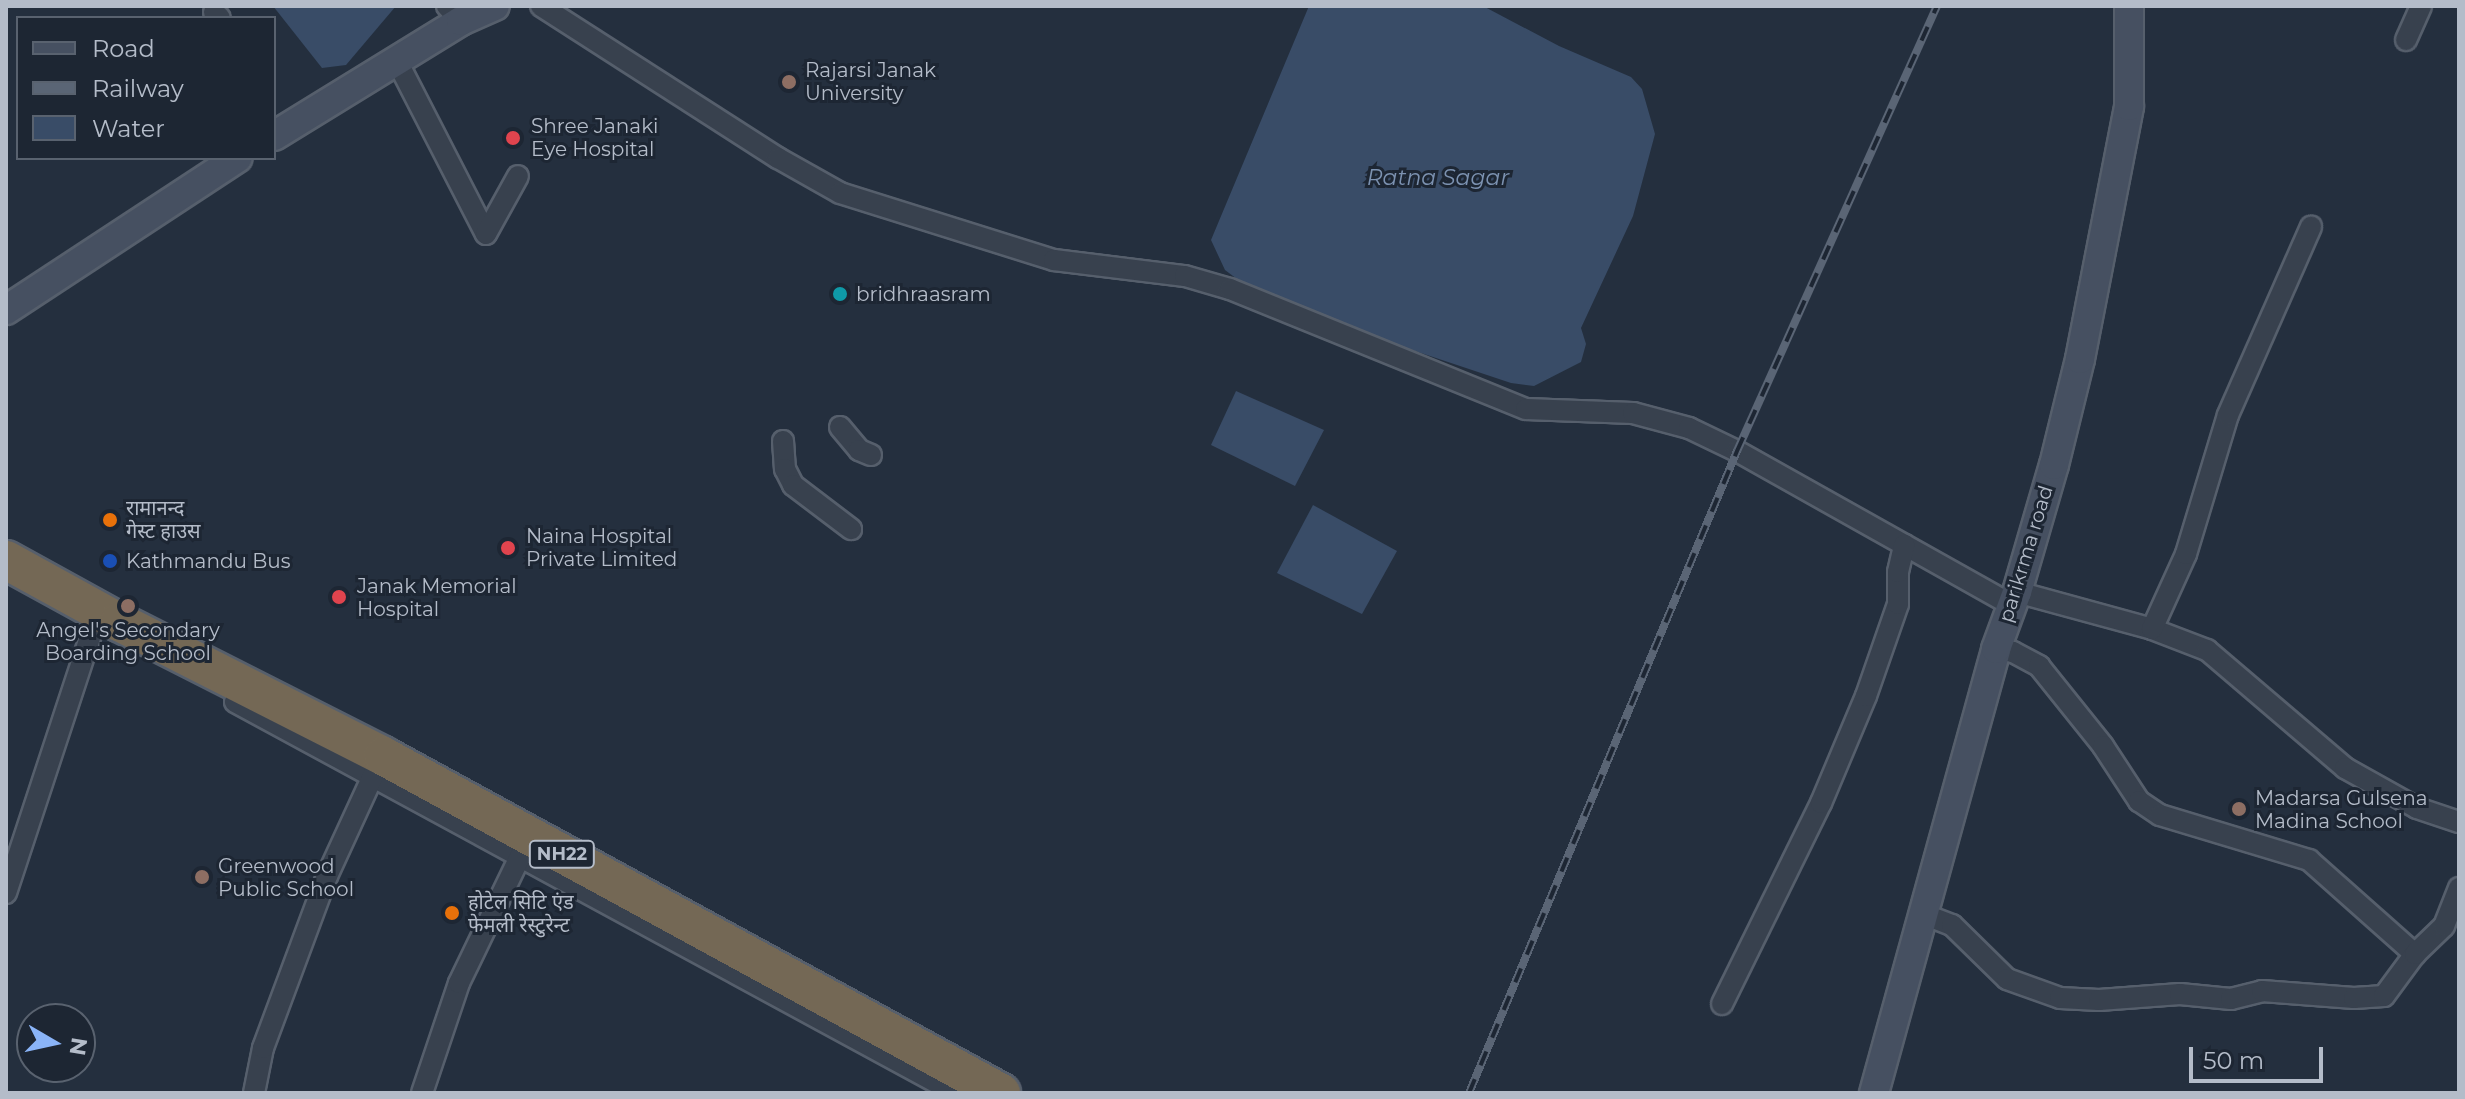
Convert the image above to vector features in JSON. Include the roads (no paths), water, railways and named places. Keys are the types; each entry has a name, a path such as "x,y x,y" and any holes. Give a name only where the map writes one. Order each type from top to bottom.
{"highway":[{"name":"NH22","path":"6,560 378,765 1001,1093"}],"street":[{"path":"276,135 398,63 454,14 495,6"},
{"path":"541,6 778,158 840,193 1054,260 1185,276 1230,289 1526,409 1633,413 1689,428 1737,451 1904,545 2014,599 2152,629 2207,650 2345,768 2417,808 2459,822"},
{"name":"parikrma road","path":"1874,1093 1996,649 2054,465 2108,229 2129,106 2129,6"},
{"path":"2406,40 2421,6"},
{"path":"398,63 486,234 518,176"},
{"path":"6,310 234,160"},
{"path":"2152,629 2186,554 2228,415 2311,227"},
{"path":"840,427 859,450 871,455"},
{"path":"783,441 785,469 793,485 851,529"},
{"path":"1722,1004 1821,803 1866,696 1898,604 1898,572 1904,545"},
{"path":"6,893 109,616"},
{"path":"1996,649 2013,652 2039,666 2103,746 2139,801 2160,815 2309,860 2415,954"},
{"path":"254,1093 263,1048 327,876 378,765"},
{"name":"NH22","path":"378,765 521,855 947,1091"},
{"path":"422,1093 459,983 521,855"},
{"path":"1923,914 1952,925 2007,979 2060,998 2099,1000 2180,994 2231,999 2262,991 2354,998 2384,996 2415,954 2444,926 2459,888"}],"water":[{"path":"273,6 396,6 346,65 322,68"},
{"name":"Ratna Sagar","path":"1309,6 1483,6 1559,46 1631,77 1642,89 1655,134 1633,216 1581,328 1586,344 1581,362 1534,386 1511,383 1361,333 1249,288 1225,270 1211,240"},
{"path":"1236,391 1324,430 1295,486 1211,445"},
{"path":"1313,505 1397,551 1362,614 1277,573"}],"railway":[{"path":"1469,1093 1737,451 1937,6"}],"place":[{"name":"Rajarsi Janak University","path":"789,82"},
{"name":"Shree Janaki Eye Hospital","path":"513,138"},
{"name":"bridhraasram","path":"840,294"},
{"name":"रामानन्द गेस्ट हाउस","path":"110,520"},
{"name":"Naina Hospital Private Limited","path":"508,548"},
{"name":"Kathmandu Bus","path":"110,561"},
{"name":"Janak Memorial Hospital","path":"339,597"},
{"name":"Angel's Secondary Boarding School","path":"128,606"},
{"name":"Madarsa Gulsena Madina School","path":"2239,809"},
{"name":"Greenwood Public School","path":"202,877"},
{"name":"होटेल सिटि एंड फेमली रेस्टुरेन्ट","path":"452,913"}]}
